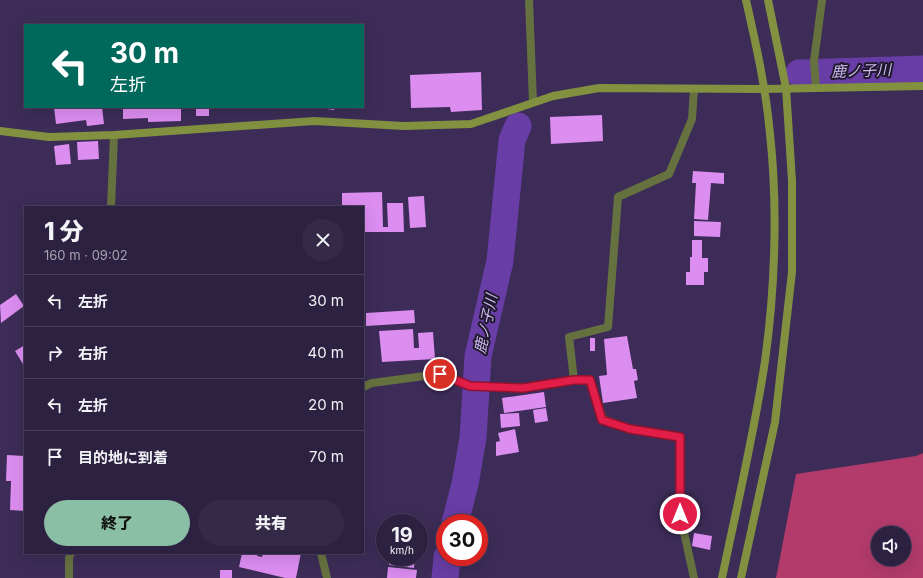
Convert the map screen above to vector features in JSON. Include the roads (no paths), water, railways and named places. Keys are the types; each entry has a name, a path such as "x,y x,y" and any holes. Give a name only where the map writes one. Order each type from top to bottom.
{"street":[{"path":"529,0 533,102"},
{"path":"722,578 765,360 770,310 774,237 773,179 770,134 764,89 746,0"},
{"path":"741,578 775,422 792,272 792,181 786,88 768,0"},
{"path":"816,88 814,61 822,0"},
{"path":"0,132 49,137 114,135 314,121 404,126 471,124 553,96 599,88 764,89 923,86"},
{"path":"574,380 569,337 608,327 618,197 669,174 692,119 694,89"},
{"path":"111,206 114,135"},
{"path":"364,387 372,383 440,374 470,386 523,388 574,380 590,380 602,420 630,429 680,437 680,514 694,578"},
{"path":"70,578 69,558 71,554"},
{"path":"321,554 327,578"}],"waterway":[{"name":"鹿ノ子川","path":"799,73 923,69"},
{"name":"鹿ノ子川","path":"457,514 465,484 473,438 478,356 500,261 512,140 518,126"},
{"name":"鹿ノ子川","path":"445,578 446,566"}]}
